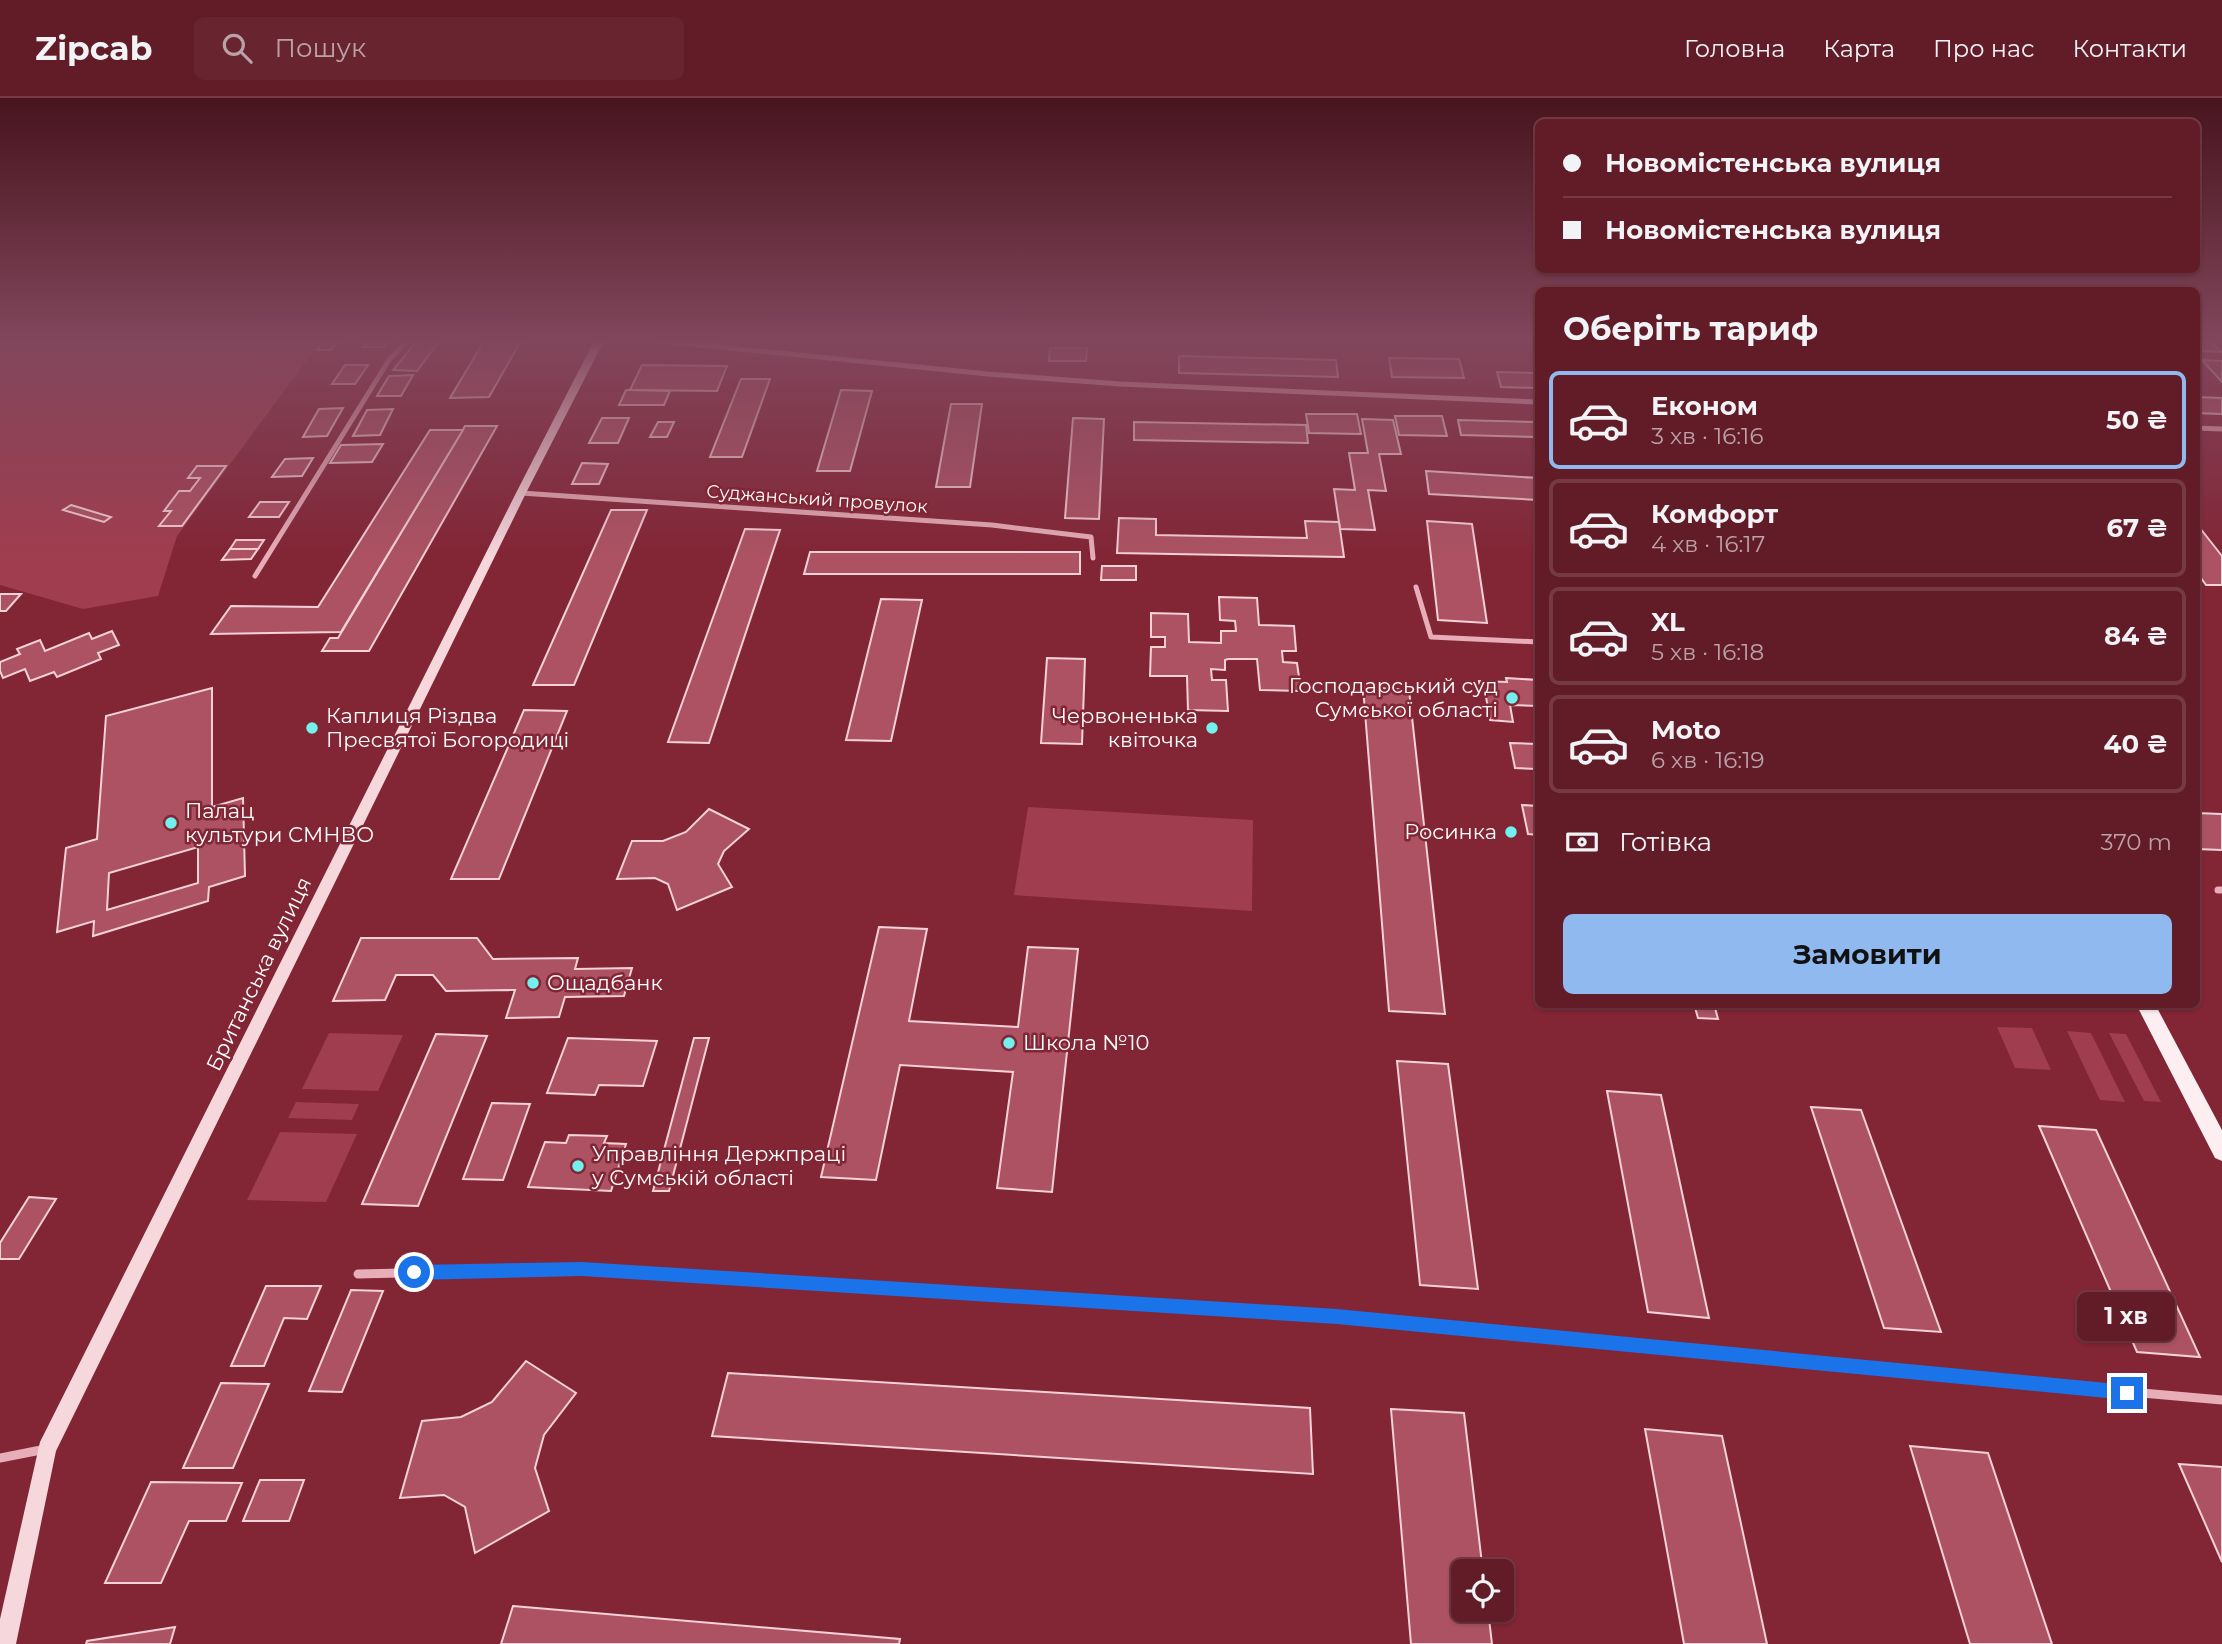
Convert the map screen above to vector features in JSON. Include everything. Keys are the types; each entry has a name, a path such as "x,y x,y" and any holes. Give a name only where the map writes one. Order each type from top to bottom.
{"main road":[{"name":"Британська вулиця","path":"5,1644 47,1449 562,413"},
{"path":"2147,1008 2222,1151"}],"street":[{"path":"255,576 356,413"},
{"path":"2200,428 2222,429"},
{"name":"Суджанський провулок","path":"520,493 1016,528 1091,537 1093,558"},
{"path":"1416,587 1431,637 1535,642"},
{"path":"358,1274 582,1269 1337,1317 1878,1370 2222,1400"},
{"path":"0,1458 47,1449"}],"shaded area":[{"path":"0,413 268,413 177,536 158,596 83,609 0,585"},
{"path":"1028,807 1253,820 1252,911 1014,895"},
{"path":"1997,1027 2032,1028 2051,1070 2015,1068"},
{"path":"2067,1031 2091,1033 2125,1102 2100,1100"},
{"path":"329,1033 403,1035 378,1091 302,1089"},
{"path":"2109,1033 2126,1034 2161,1102 2144,1101"},
{"path":"296,1102 359,1104 352,1120 288,1118"},
{"path":"280,1132 357,1134 326,1202 247,1200"}],"building":[{"path":"317,413 340,413 327,436 303,437"},
{"path":"365,413 391,413 380,435 353,436"},
{"path":"727,413 758,413 742,457 710,457"},
{"path":"834,413 866,413 850,471 817,471"},
{"path":"949,413 981,413 970,487 936,487"},
{"path":"1306,414 1357,414 1361,434 1309,433"},
{"path":"1395,416 1442,416 1447,436 1399,435"},
{"path":"602,418 629,418 618,443 589,443"},
{"path":"1073,418 1104,419 1099,519 1065,518"},
{"path":"1362,419 1393,420 1401,454 1379,454 1386,491 1368,490 1375,530 1340,529 1334,489 1355,490 1349,453 1368,453"},
{"path":"1458,420 1535,422 1535,437 1461,435"},
{"path":"658,422 674,422 667,437 650,437"},
{"path":"1134,422 1306,425 1308,443 1134,440"},
{"path":"465,426 497,426 369,651 322,651 330,638 338,638"},
{"path":"430,430 463,430 341,632 211,634 231,606 318,607"},
{"path":"383,444 372,462 330,463 341,445"},
{"path":"313,458 302,476 272,477 285,459"},
{"path":"582,463 608,464 599,484 572,484"},
{"path":"197,466 226,466 182,526 159,526 171,511 164,511 179,491 190,491 200,478 188,478"},
{"path":"1426,471 1535,478 1535,500 1429,494"},
{"path":"260,502 289,502 279,517 249,517"},
{"path":"71,505 111,517 104,522 63,510"},
{"path":"611,510 647,510 574,685 533,685"},
{"path":"1119,518 1156,519 1156,535 1307,538 1305,521 1339,522 1344,557 1117,553"},
{"path":"1427,521 1472,524 1487,623 1438,620"},
{"path":"2200,528 2222,556 2222,585 2206,585 2200,577"},
{"path":"745,529 780,530 709,743 668,742"},
{"path":"236,540 264,540 258,549 230,549"},
{"path":"230,549 258,549 251,559 222,560"},
{"path":"810,552 1080,552 1080,574 804,574"},
{"path":"1102,566 1136,566 1136,580 1101,580"},
{"path":"0,594 21,594 6,611 0,611"},
{"path":"1219,597 1257,598 1259,625 1294,626 1296,651 1282,651 1283,662 1297,663 1301,691 1260,690 1257,659 1228,659 1225,660 1225,670 1211,669 1212,680 1226,680 1228,711 1188,710 1187,676 1150,676 1151,647 1165,647 1165,637 1151,637 1151,613 1188,614 1189,642 1221,643 1221,631 1236,631 1235,621 1220,620"},
{"path":"881,599 922,600 891,741 846,740"},
{"path":"112,631 119,645 98,653 101,659 57,677 54,672 30,681 25,669 3,678 0,671 0,662 20,654 17,649 40,640 45,651 89,633 92,639"},
{"path":"1047,658 1085,659 1082,744 1041,743"},
{"name":"Господарський суд Сумської області","path":"1506,678 1535,680 1535,706 1510,705 1513,722 1490,720 1485,691 1480,691 1479,681 1507,682"},
{"path":"1363,687 1409,690 1445,1014 1389,1011"},
{"name":"Палац культури СМНВО","path":"212,688 212,807 243,798 245,876 209,887 208,901 93,936 94,921 57,932 66,848 97,839 106,716","holes":["198,847 198,883 107,910 109,873"]},
{"path":"524,710 567,711 499,879 451,879"},
{"path":"1510,743 1535,744 1535,769 1515,768"},
{"path":"1522,805 1535,806 1535,835 1528,834"},
{"path":"709,809 749,829 724,851 718,864 732,887 677,910 668,884 655,878 617,879 632,841 663,841 686,832"},
{"path":"2200,813 2222,814 2222,850 2200,849"},
{"path":"879,927 927,929 909,1021 1018,1027 1028,947 1078,949 1052,1192 997,1188 1013,1072 900,1065 876,1180 821,1177"},
{"name":"Ощадбанк","path":"361,938 477,938 493,959 578,958 575,969 632,968 624,996 565,997 559,1017 506,1018 515,990 446,991 433,975 396,975 385,1000 333,1001"},
{"path":"1695,1008 1715,1008 1718,1019 1698,1018"},
{"path":"436,1034 487,1036 418,1206 362,1204"},
{"path":"568,1038 657,1041 643,1086 599,1085 595,1095 547,1093"},
{"path":"694,1038 709,1038 669,1191 653,1191"},
{"path":"1397,1061 1448,1064 1478,1289 1420,1285"},
{"path":"1607,1091 1661,1095 1709,1318 1648,1312"},
{"path":"492,1103 530,1104 503,1180 463,1179"},
{"path":"1811,1107 1861,1110 1941,1332 1884,1328"},
{"path":"2039,1126 2096,1130 2200,1357 2137,1352"},
{"name":"Управління Держпраці у Сумській області","path":"569,1135 607,1136 604,1143 626,1144 611,1191 528,1187 545,1142 566,1143"},
{"path":"29,1197 56,1199 19,1259 0,1259 0,1243"},
{"path":"266,1286 321,1286 307,1319 284,1318 264,1366 231,1366"},
{"path":"351,1290 383,1291 342,1392 309,1391"},
{"path":"526,1361 576,1393 544,1435 535,1468 549,1511 475,1553 465,1507 444,1495 400,1498 422,1421 461,1417 492,1402"},
{"path":"728,1373 1310,1408 1313,1474 712,1436"},
{"path":"221,1383 269,1384 233,1468 183,1468"},
{"path":"1391,1409 1464,1413 1481,1559 1451,1559 1451,1622 1489,1622 1492,1644 1411,1644"},
{"path":"1645,1429 1722,1436 1767,1644 1684,1644"},
{"path":"1910,1446 1988,1453 2052,1644 1970,1644"},
{"path":"2179,1464 2222,1467 2222,1562"},
{"path":"260,1480 304,1480 289,1521 243,1521"},
{"path":"151,1482 242,1483 226,1521 189,1521 161,1583 105,1583"},
{"path":"513,1606 900,1639 899,1644 501,1644"},
{"path":"175,1627 170,1644 86,1644 87,1641"}],"place":[{"name":"Господарський суд Сумської області","path":"1512,698"},
{"name":"Каплиця Різдва Пресвятої Богородиці","path":"312,728"},
{"name":"Червоненька квіточка","path":"1212,728"},
{"name":"Палац культури СМНВО","path":"171,823"},
{"name":"Росинка","path":"1511,832"},
{"name":"Ощадбанк","path":"533,983"},
{"name":"Школа №10","path":"1009,1043"},
{"name":"Управління Держпраці у Сумській області","path":"578,1166"}],"route":[{"path":"414,1272 582,1269 1337,1317 2127,1393"}]}
